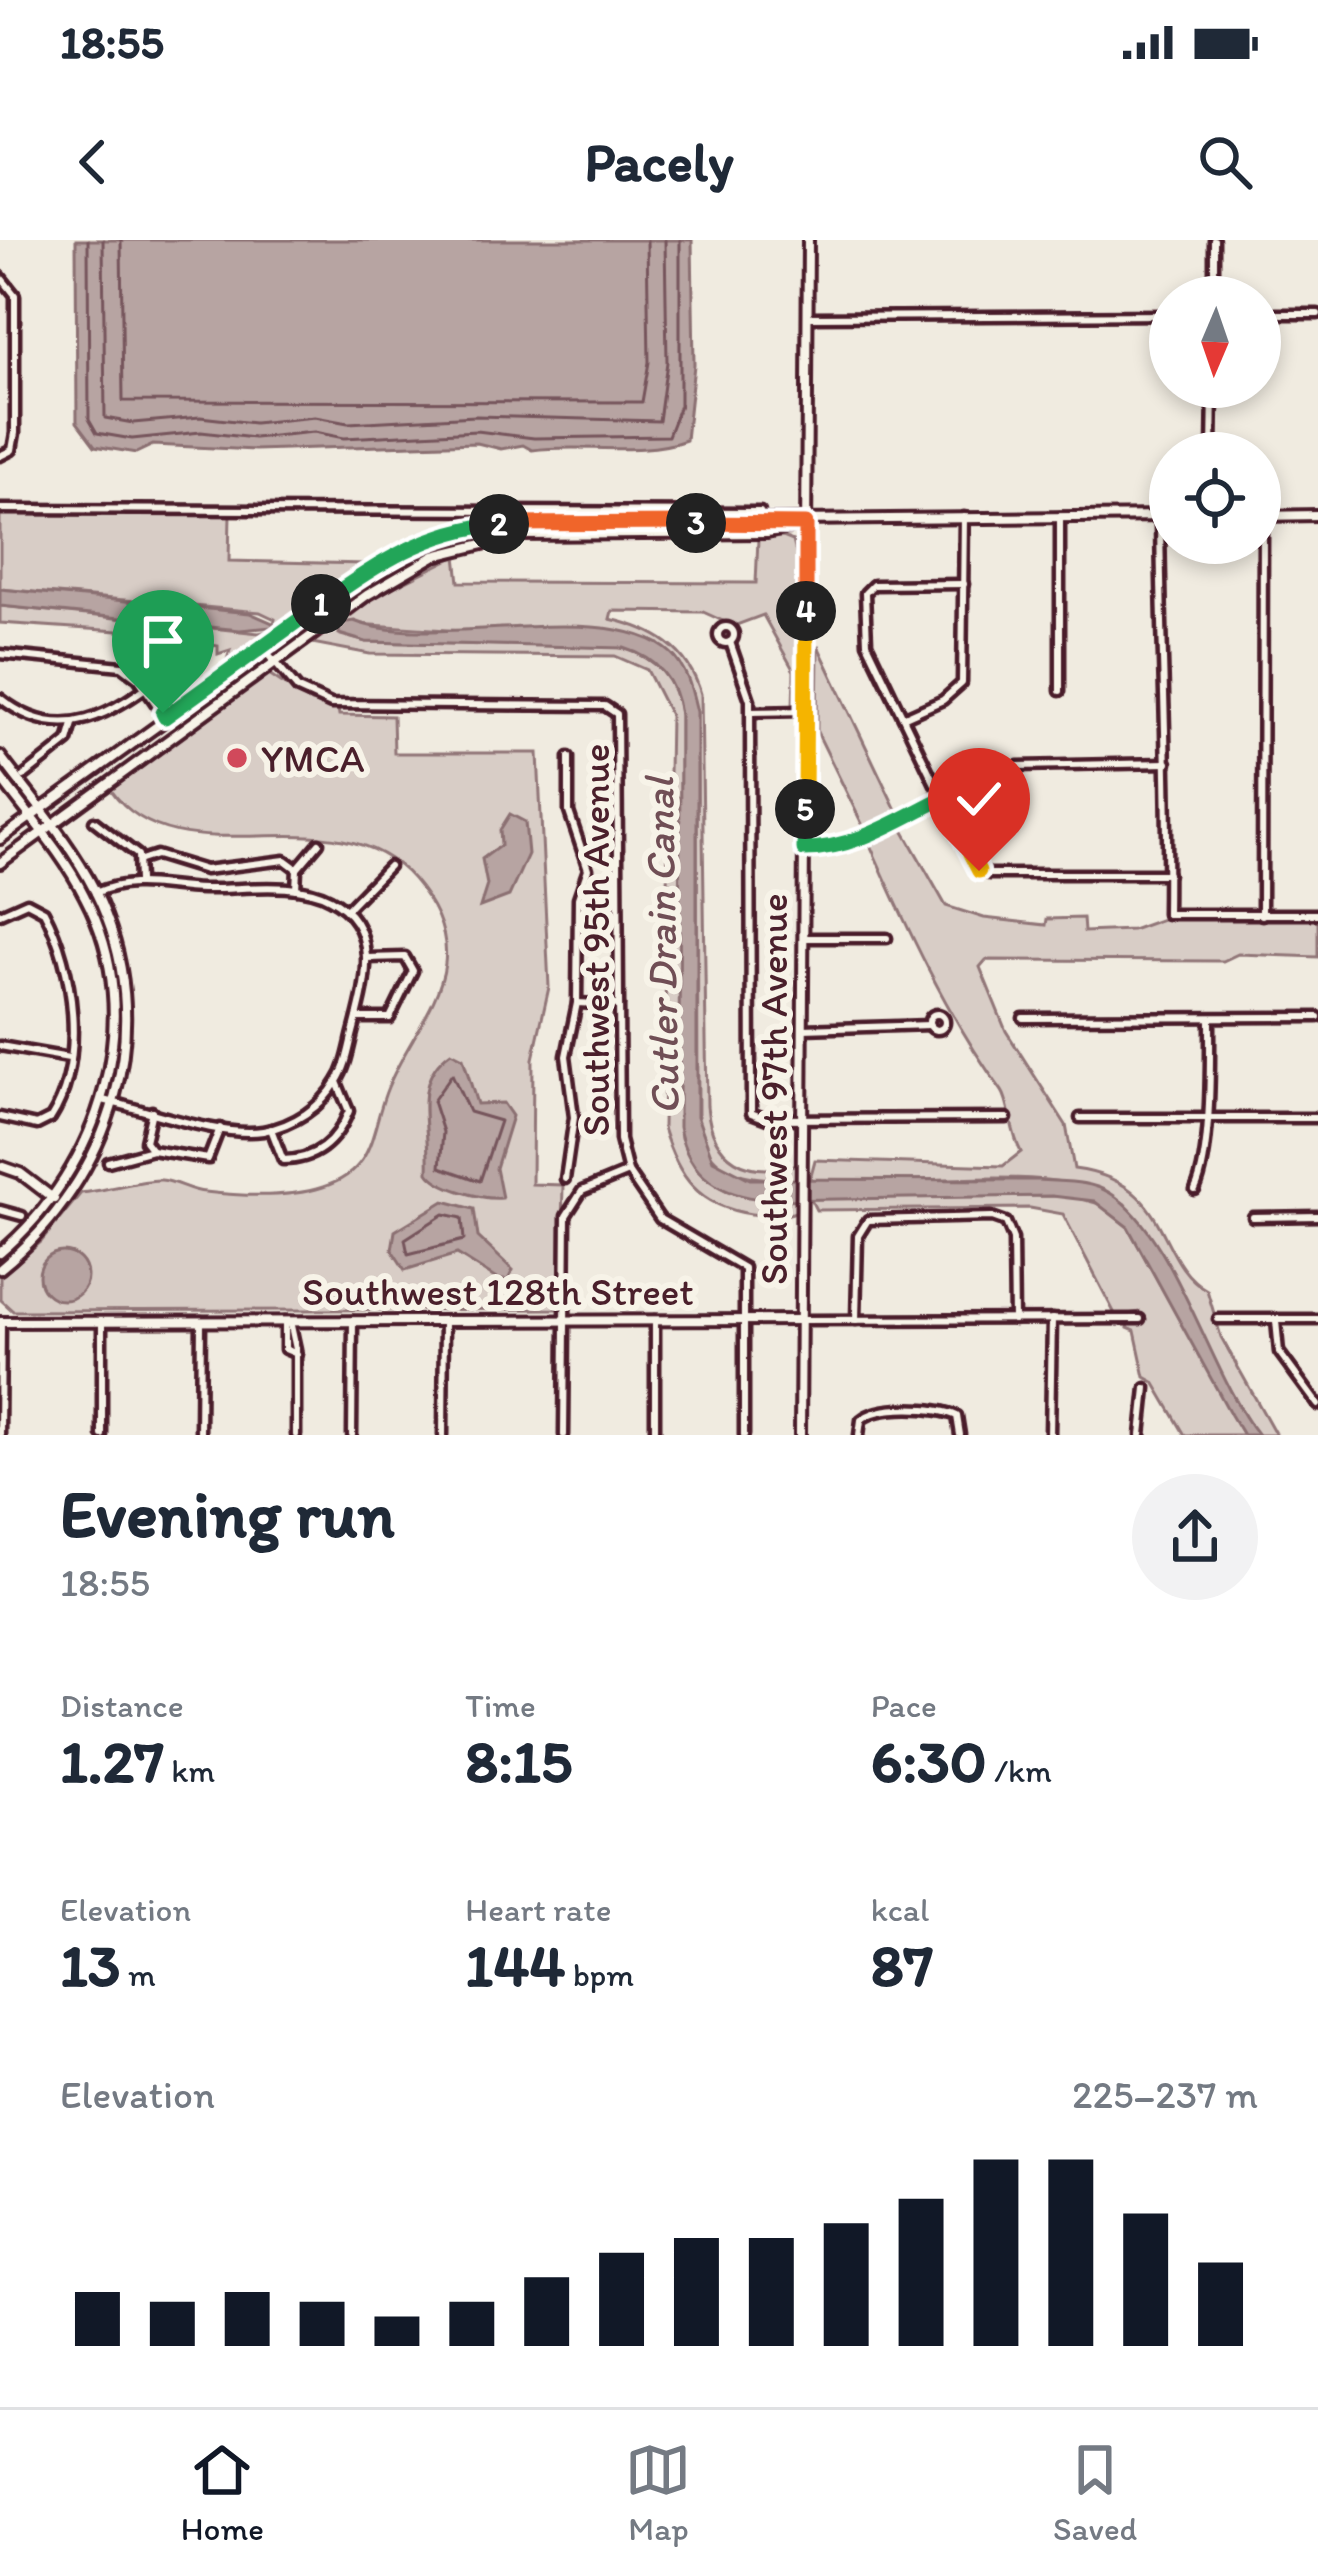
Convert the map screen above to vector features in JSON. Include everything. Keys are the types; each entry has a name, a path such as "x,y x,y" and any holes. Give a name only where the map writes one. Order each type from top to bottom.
{"street":[{"name":"Southwest 97th Avenue","path":"800,1435 808,240"},
{"path":"1214,240 1214,276"},
{"path":"0,276 15,298 12,450 0,456"},
{"path":"1281,314 1318,314"},
{"path":"808,317 1149,315"},
{"path":"0,509 760,512"},
{"path":"1281,515 1318,515"},
{"path":"0,839 400,551 465,529 518,523 806,524 1149,516"},
{"path":"1060,517 1060,691"},
{"path":"904,717 956,692 963,674 964,518"},
{"path":"0,863 403,572 465,546 545,533 767,533 806,524"},
{"path":"1164,564 1160,676 1168,707 1168,914 1318,914"},
{"path":"1262,564 1262,915"},
{"path":"964,584 878,584 865,593 865,638 981,872 1168,874"},
{"path":"730,642 746,679 751,712 751,1113 762,1119 1006,1118"},
{"path":"262,646 274,662"},
{"path":"0,654 122,666 146,687 165,717"},
{"path":"0,698 27,715 73,722 106,715 184,660"},
{"name":"Southwest 95th Avenue","path":"274,662 298,689 332,704 611,709 620,727 619,1130 628,1172 669,1227 738,1260 746,1271 745,1320"},
{"path":"751,712 806,711"},
{"path":"24,776 68,742 73,722"},
{"path":"0,756 53,825 95,893 124,998 124,1040 114,1102 97,1150 63,1207 0,1269"},
{"name":"Southwest 95th Avenue","path":"565,1179 574,1117 566,1056 578,1003 578,898 588,869 569,812 568,757"},
{"path":"804,849 843,845 1024,765 1168,763"},
{"path":"0,777 86,898 111,993 110,1062 87,1143 54,1198 0,1252"},
{"path":"94,821 141,860"},
{"path":"296,890 297,869 319,843"},
{"path":"141,860 156,855 200,869 285,860 297,869"},
{"path":"139,880 141,860"},
{"path":"346,910 389,866"},
{"path":"95,893 139,880 188,888 296,890 323,896 346,910 359,927 368,958 357,1018 337,1082 305,1114 271,1129 220,1127 102,1100"},
{"path":"0,914 30,902 44,911 66,969 69,1058 56,1110 39,1125 0,1117"},
{"path":"805,938 887,938"},
{"path":"357,1018 390,1018 413,971 405,957 368,958"},
{"path":"111,993 123,986"},
{"path":"111,993 124,998"},
{"path":"578,1003 619,1005"},
{"path":"1023,1018 1318,1017"},
{"path":"1195,1190 1208,1119 1210,1018"},
{"path":"803,1029 930,1025"},
{"path":"0,1046 69,1058"},
{"path":"271,1129 278,1156 287,1161 332,1142 349,1111 337,1082"},
{"path":"152,1111 145,1141 152,1150"},
{"path":"1080,1118 1318,1118"},
{"path":"108,1162 152,1150 208,1159 220,1127"},
{"path":"0,1166 20,1173 63,1207"},
{"path":"564,1435 568,1211 582,1191 628,1172"},
{"path":"0,1210 22,1216"},
{"path":"856,1320 858,1236 865,1221 887,1216 1002,1220 1013,1239 1014,1320"},
{"path":"1253,1217 1318,1216"},
{"path":"1050,1435 1052,1319"},
{"name":"Southwest 128th Street","path":"0,1321 1140,1319"},
{"path":"1218,1319 1318,1319"},
{"path":"1276,1319 1278,1350 1304,1392 1318,1405"},
{"path":"655,1320 655,1435"},
{"path":"744,1435 745,1320"},
{"path":"0,1321 1,1435"},
{"path":"287,1321 285,1349 297,1354 296,1435"},
{"path":"352,1321 352,1435"},
{"path":"443,1435 444,1321"},
{"path":"102,1322 102,1435"},
{"path":"200,1322 200,1435"},
{"path":"1141,1435 1146,1388"},
{"path":"860,1435 862,1420 882,1411 957,1416 960,1435"}],"shaded area":[{"path":"0,513 230,514 229,561 364,564 225,666 230,650 218,654 218,646 133,632 0,623 0,606 259,633 273,630 275,619 260,612 0,589"},
{"path":"758,539 793,541 800,569 801,697 793,707 794,671 763,615 734,626 703,612 612,611 610,619 641,628 667,643 687,664 701,694 710,1125 716,1140 735,1161 763,1169 798,1164 797,1181 751,1177 725,1168 698,1131 697,712 659,644 341,623 376,596 456,556 459,582 756,583"},
{"path":"340,623 341,635 366,642 617,647 642,656 661,670 674,689 680,715 681,1138 690,1157 713,1182 741,1195 797,1197 798,1211 751,1214 717,1204 683,1175 663,1128 670,715 647,670 615,656 370,654 312,643"},
{"path":"818,646 899,816 866,832 817,732"},
{"path":"269,674 311,702 338,709 339,715 393,716 394,753 538,753 549,987 533,1059 532,1184 563,1185 560,1309 13,1311 0,1299 0,1277 41,1242 81,1193 161,1180 205,1192 280,1194 310,1191 341,1180 363,1159 388,1087 439,988 444,937 434,909 413,879 380,853 342,840 176,831 140,818 111,790"},
{"path":"899,823 946,906 984,918 1046,925 1047,919 1083,918 1084,932 1132,930 1165,918 1318,917 1318,957 1238,954 1223,961 986,960 980,967 1006,1031 1066,1125 1074,1169 1130,1189 1146,1205 1178,1261 1207,1290 1221,1337 1276,1435 1258,1435 1252,1429 1125,1204 1096,1190 1018,1178 809,1182 815,1160 1003,1166 1021,1152 1005,1096 945,1001 867,838"},
{"path":"809,1196 1070,1196 1100,1204 1128,1227 1243,1435 1185,1435 1154,1382 1145,1377 1135,1331 1128,1328 1129,1323 1139,1323 1139,1312 1116,1316 1063,1214 1030,1208 816,1210"}],"water":[{"path":"76,240 692,240 694,365 686,440 631,449 532,450 523,445 501,449 477,443 255,450 153,445 136,453 95,446 77,422"},
{"path":"0,589 250,613 273,623 272,627 240,630 0,606"},
{"path":"340,623 428,631 606,628 642,637 671,653 685,673 697,712 697,1116 713,1160 750,1179 1039,1180 1076,1182 1110,1193 1133,1212 1153,1239 1258,1435 1243,1435 1128,1227 1094,1201 1052,1196 770,1200 737,1194 710,1181 690,1159 679,1127 680,715 669,681 655,664 624,648 366,642 339,634"},
{"path":"510,814 525,822 528,854 509,896 480,907 487,885 482,859 501,845 500,830"},
{"path":"451,1052 463,1058 477,1104 503,1103 512,1116 496,1168 502,1198 462,1192 428,1172 426,1091 438,1064"},
{"path":"444,1201 474,1209 478,1237 513,1270 508,1280 498,1280 457,1254 405,1270 392,1250 395,1231"},
{"path":"63,1252 80,1259 87,1276 80,1293 63,1300 46,1293 39,1276 46,1259"}],"place":[{"name":"YMCA","path":"237,758"}],"route":[{"path":"163,713 165,717 352,581 431,537 492,524 793,520 806,524 804,849 843,845 943,798 979,871"}],"water label":[{"name":"Cutler Drain Canal","path":"661,946"}]}
